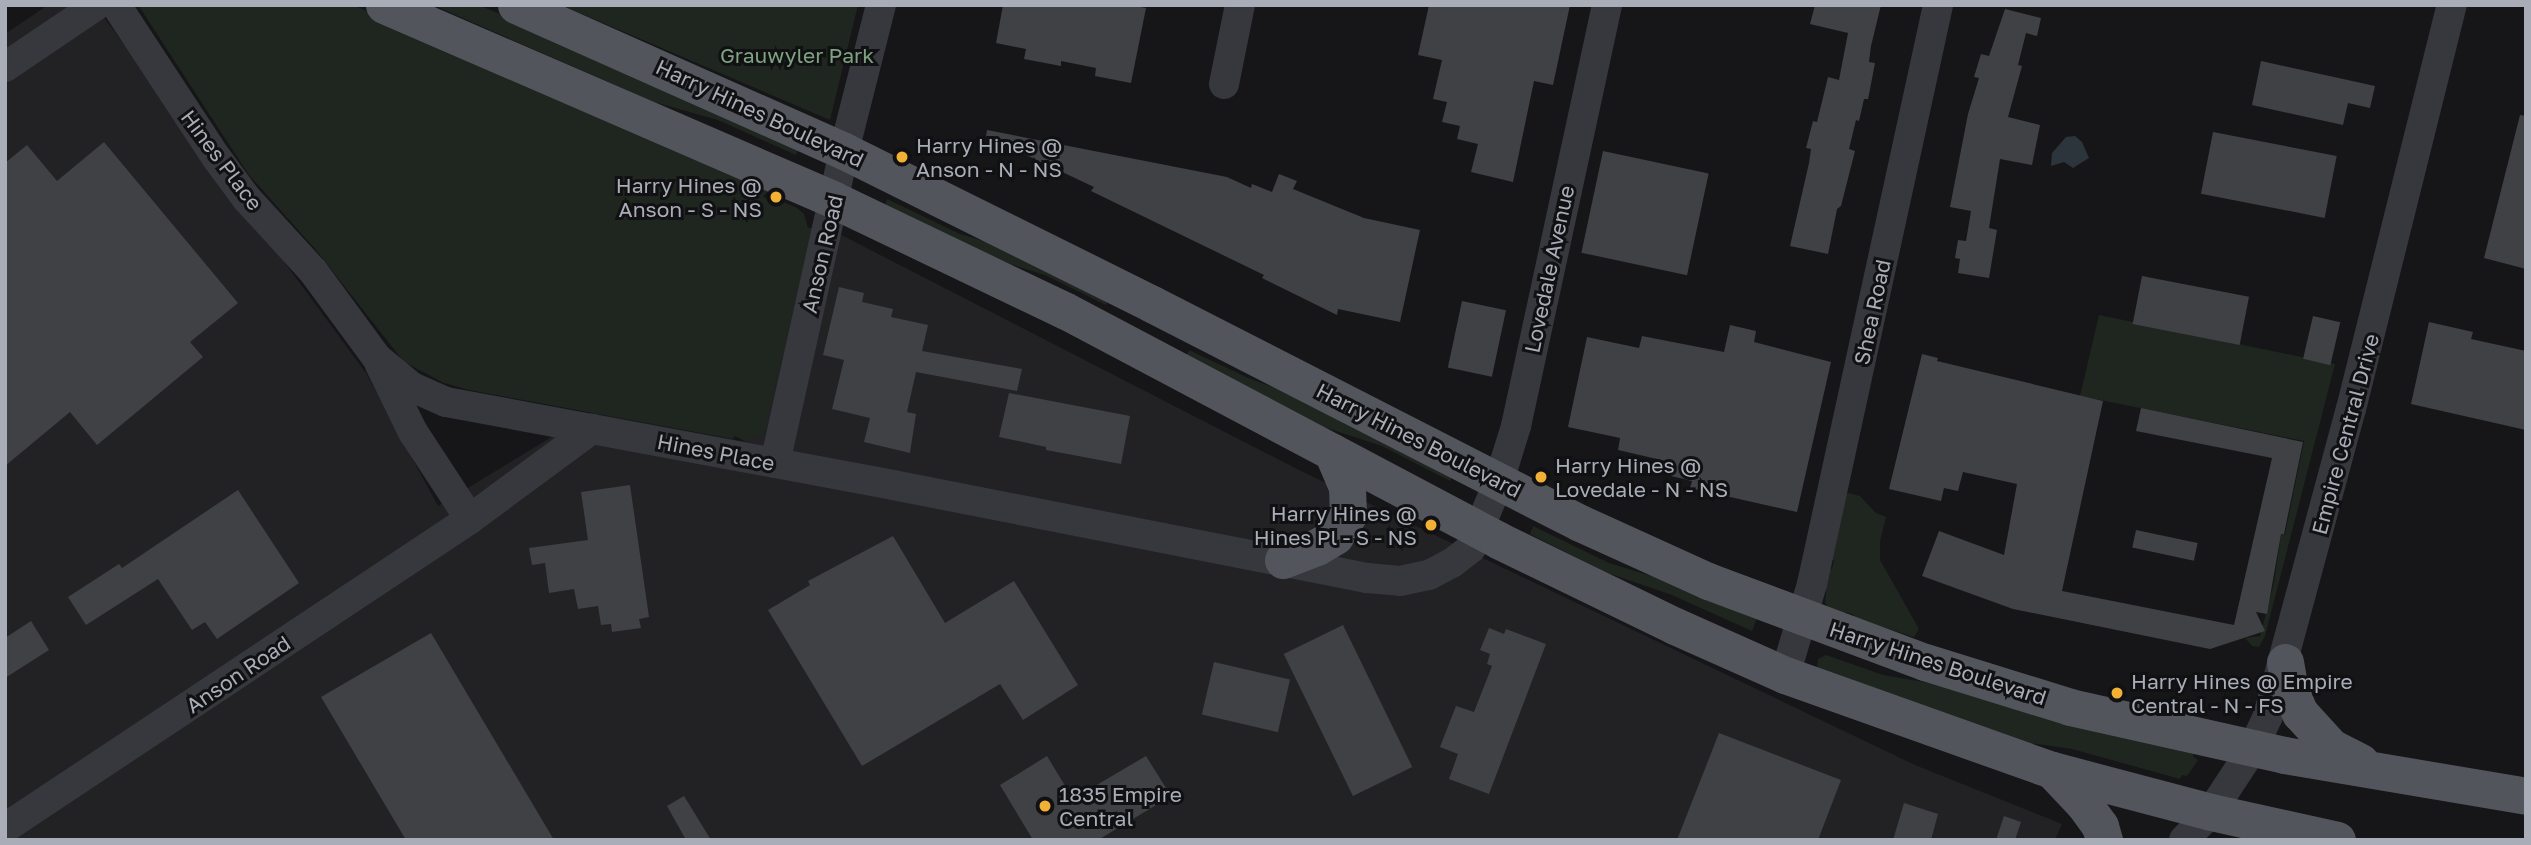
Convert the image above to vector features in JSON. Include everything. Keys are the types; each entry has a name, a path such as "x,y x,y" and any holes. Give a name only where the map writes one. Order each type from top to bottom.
{"main road":[{"path":"384,5 834,200 1129,344 1481,530 1675,626 1784,675 2052,770 2211,812 2336,840"},
{"name":"Harry Hines Boulevard","path":"516,5 844,151 1635,548 1801,617 2018,692 2253,748 2526,796"},
{"path":"1129,344 1152,304"},
{"path":"1283,560 1317,547 1335,536 1348,515 1347,487 1332,452"},
{"path":"2285,662 2290,690 2304,718 2331,747 2379,772"},
{"path":"2052,770 2084,804 2100,826 2104,840"},
{"path":"2296,840 2336,840"}],"street":[{"path":"5,68 97,5"},
{"name":"Hines Place","path":"116,5 216,157 247,199 313,271 377,359 412,387 446,402 1367,578 1400,581 1429,575 1452,563 1471,548 1481,530"},
{"name":"Anson Road","path":"775,463 844,151 881,5"},
{"path":"1224,84 1240,5"},
{"name":"Lovedale Avenue","path":"1481,530 1516,426 1607,5"},
{"name":"Shea Road","path":"1784,675 1812,584 1938,5"},
{"name":"Empire Central Drive","path":"2184,840 2211,812 2253,748 2268,716 2285,662 2452,5"},
{"path":"377,359 413,432 470,519"},
{"name":"Anson Road","path":"5,828 470,519 592,429"}],"shaded area":[{"path":"48,5 95,5 366,373 438,506 591,413 746,442 814,221 1299,470 1915,765 2062,824 2055,840 5,840 5,34"},
{"path":"2075,136 2082,142 2089,158 2073,168 2064,162 2051,166 2052,153 2066,137"}],"green space":[{"path":"138,5 353,5 770,190 763,196 776,206 779,200 797,208 804,214 808,228 813,228 764,433 746,442 735,436 733,439 469,390 444,383 404,362 316,250 249,175"},
{"path":"433,5 479,5 799,147 796,155 718,120 654,102"},
{"name":"Grauwyler Park","path":"561,5 858,5 830,120"},
{"path":"887,199 960,234 1004,247 1110,297 1106,305 1045,275 1010,264 884,207"},
{"path":"2099,315 2335,364 2265,636 2259,647 2252,646 2245,638 2260,636 2304,441 2080,396"},
{"path":"1189,350 1248,378 1284,391 1453,474 1450,481 1382,446 1321,426 1186,357"},
{"path":"1848,493 1860,496 1876,513 1886,517 1880,541 1880,560 1919,629 1914,637 1854,618 1854,615 1846,612 1845,615 1825,603 1828,569 1832,569 1834,560 1830,559 1845,495"},
{"path":"1533,526 1609,563 1655,577 1757,618 1752,631 1672,595 1605,572 1530,534"},
{"path":"1826,655 1883,675 1941,685 2194,752 2193,756 2198,760 2187,776 2182,775 2180,779 2072,749 2031,743 1817,668 1818,659"}],"building":[{"path":"1003,5 1130,5 1146,8 1131,83 1095,76 1096,68 1061,61 1061,66 1024,59 1026,49 996,43"},
{"path":"1429,5 1570,5 1553,85 1534,81 1513,182 1471,172 1478,144 1457,139 1460,126 1442,122 1447,102 1433,99 1442,60 1418,55"},
{"path":"1815,5 1881,5 1871,46 1869,62 1875,63 1868,99 1864,99 1859,121 1856,120 1849,149 1855,151 1841,206 1837,209 1828,254 1790,246 1809,163 1811,149 1806,148 1813,121 1817,122 1828,77 1839,80 1848,33 1810,24"},
{"path":"2005,9 2041,18 2037,36 2026,33 2018,65 2022,66 2008,117 2040,125 2032,165 2000,159 1989,228 1997,230 1989,278 1958,273 1960,259 1955,258 1958,240 1966,241 1971,211 1950,207 1968,114 1979,78 1974,77 1981,54 1989,56"},
{"path":"2261,61 2375,86 2370,108 2348,103 2343,125 2252,105"},
{"path":"2520,115 2526,116 2526,269 2484,258"},
{"path":"987,130 1227,177 1251,188 1252,184 1272,192 1279,174 1297,181 1293,189 1364,218 1420,230 1400,322 1338,309 1337,315 1262,278 1264,275 1091,191 1094,187 986,136"},
{"path":"2213,132 2337,156 2325,218 2201,194"},
{"path":"104,142 238,303 190,342 203,357 97,445 70,412 5,466 5,163 27,145 57,181"},
{"path":"1603,151 1709,173 1687,275 1581,253"},
{"path":"2142,276 2249,297 2240,345 2133,324"},
{"path":"839,287 864,293 862,302 893,309 891,317 928,325 922,351 1022,369 1017,391 916,372 907,412 916,414 910,453 864,442 870,418 832,409 844,360 823,355"},
{"path":"1462,301 1506,310 1492,377 1448,368"},
{"path":"2313,316 2340,322 2330,365 2303,359"},
{"path":"2429,322 2473,332 2471,339 2526,351 2526,430 2411,404"},
{"path":"1730,325 1756,331 1754,342 1831,362 1797,512 1690,488 1692,481 1667,475 1670,462 1618,450 1620,438 1568,427 1587,337 1639,348 1642,336 1724,352"},
{"path":"1922,354 1938,358 1937,361 2103,401 2062,591 2234,625 2272,458 2136,431 2141,408 2303,442 2284,534 2281,534 2267,614 2256,612 2265,631 2210,649 2013,609 1922,576 1939,531 2004,555 2017,484 1963,472 1958,491 1944,488 1941,501 1889,489"},
{"path":"1009,393 1130,416 1121,464 1046,450 1046,447 999,437"},
{"path":"630,485 649,617 639,619 641,628 612,632 611,624 601,625 598,606 578,609 574,589 549,593 545,563 532,565 529,548 588,540 581,492"},
{"path":"238,490 299,583 217,639 205,622 192,630 158,579 86,625 68,597 119,564 122,568"},
{"path":"2136,530 2198,543 2194,561 2132,548"},
{"path":"893,536 945,623 1014,581 1078,685 1023,720 1000,684 862,766 768,610 810,585 808,581"},
{"path":"31,621 49,650 5,678 5,638"},
{"path":"1343,625 1412,767 1353,796 1284,654"},
{"path":"1489,628 1504,634 1506,629 1546,644 1489,794 1449,779 1458,754 1440,747 1456,706 1474,712 1492,666 1487,664 1490,654 1480,650"},
{"path":"431,633 554,840 406,840 321,697"},
{"path":"1214,662 1290,680 1278,732 1202,715"},
{"path":"1719,733 1841,780 1818,840 1677,840"},
{"path":"1047,756 1073,799 1146,756 1171,796 1098,840 1033,840 1000,785"},
{"path":"684,796 711,840 686,840 667,806"},
{"path":"1904,803 1938,814 1931,840 1893,840"},
{"path":"2004,816 2021,822 2015,840 1996,840"}],"place":[{"name":"Harry Hines @ Anson - N - NS","path":"902,157"},
{"name":"Harry Hines @ Anson - S - NS","path":"776,197"},
{"name":"Harry Hines @ Lovedale - N - NS","path":"1541,477"},
{"name":"Harry Hines @ Hines Pl - S - NS","path":"1431,525"},
{"name":"Harry Hines @ Empire Central - N - FS","path":"2117,693"},
{"name":"1835 Empire Central","path":"1045,806"}]}
